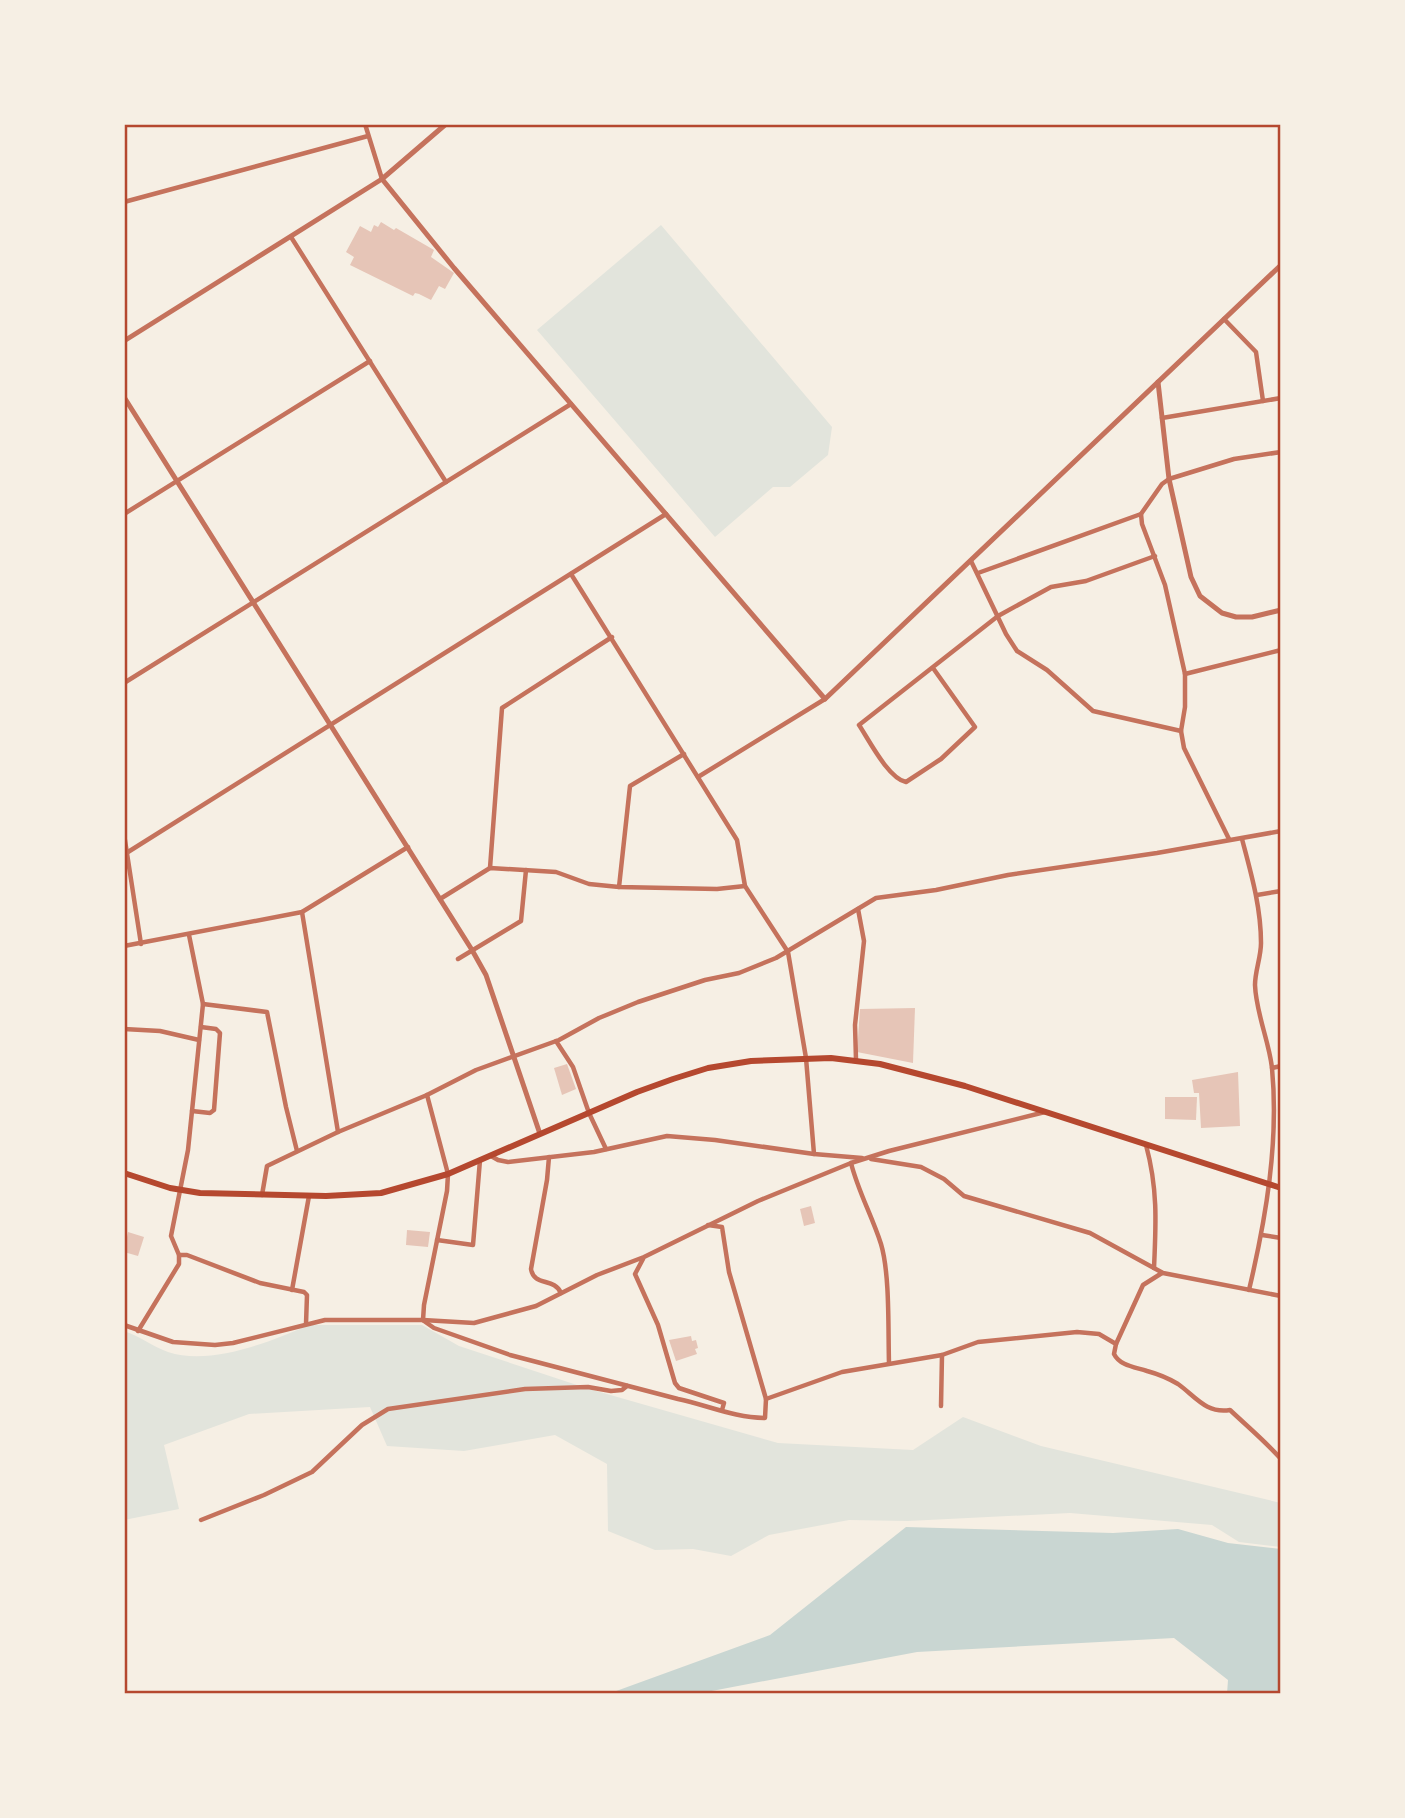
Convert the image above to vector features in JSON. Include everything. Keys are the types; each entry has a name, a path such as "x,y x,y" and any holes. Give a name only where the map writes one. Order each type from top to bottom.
{"main road":[{"path":"124,1172 179,1190 309,1196 381,1193 448,1174 648,1088 708,1068 751,1060 806,1058 856,1060 906,1070 1281,1188"}],"street":[{"path":"365,124 382,179 454,268 825,699"},
{"path":"435,124 437,132"},
{"path":"124,341 382,179 446,124"},
{"path":"124,202 368,136"},
{"path":"291,237 446,482"},
{"path":"698,777 825,699 1281,265"},
{"path":"1224,319 1256,352 1263,401"},
{"path":"124,514 370,360"},
{"path":"1158,382 1170,479 1191,577 1200,596 1222,613 1236,617 1252,617 1281,610"},
{"path":"124,397 472,950 486,975 540,1134"},
{"path":"1163,418 1281,398"},
{"path":"124,684 571,404"},
{"path":"978,573 1141,514 1162,484 1170,479 1234,459 1281,452"},
{"path":"128,852 666,514"},
{"path":"1141,514 1142,524 1165,585 1185,674 1185,707 1181,731 1184,748 1229,839"},
{"path":"933,668 975,727 941,759 906,782 899,780 883,761 859,725 998,616 1051,587 1086,581 1155,556"},
{"path":"971,561 1017,651 1047,670 1093,711 1181,731"},
{"path":"571,574 737,840 745,886 788,951 806,1058 814,1154"},
{"path":"490,868 502,708 612,637"},
{"path":"1185,674 1281,650"},
{"path":"619,887 630,786 684,754"},
{"path":"262,1195 267,1166 297,1151 427,1095 476,1070 556,1041 599,1018 638,1002 705,980 739,973 788,951 876,898 1281,831"},
{"path":"124,834 141,944"},
{"path":"1242,839 1257,895 1261,941 1255,984 1272,1068 1272,1149 1262,1234 1249,1290"},
{"path":"124,946 302,912 408,847"},
{"path":"440,899 490,868 556,872 589,884 619,887 718,889 745,886"},
{"path":"458,959 521,921 526,870"},
{"path":"1257,895 1281,891"},
{"path":"856,1060 855,1025 864,941 858,909"},
{"path":"302,912 338,1132"},
{"path":"138,1331 179,1264 179,1255 171,1236 192,1111 203,1004 189,934"},
{"path":"203,1004 267,1012 297,1151"},
{"path":"192,1111 210,1113 214,1110 220,1033 216,1029 201,1027"},
{"path":"124,1029 160,1031 199,1040"},
{"path":"556,1041 573,1067 589,1113 606,1149"},
{"path":"1272,1068 1281,1066"},
{"path":"423,1320 448,1174 427,1095"},
{"path":"491,1156 508,1162 680,1136 851,1160 1046,1112"},
{"path":"1146,1145 1154,1177 1157,1210 1154,1268"},
{"path":"549,1157 531,1269 536,1280 554,1284 560,1288 561,1293"},
{"path":"867,1158 921,1167 944,1179 964,1196 1090,1233 1163,1273 1281,1296"},
{"path":"437,1240 472,1245 480,1160"},
{"path":"124,1325 173,1342 215,1345 325,1320 423,1320 474,1324 536,1306 621,1264 644,1257 706,1225 851,1160"},
{"path":"851,1160 858,1187 881,1245 885,1272 889,1363"},
{"path":"292,1290 309,1196"},
{"path":"423,1320 434,1328 510,1355 722,1410 732,1415 765,1418 766,1399 729,1272 722,1227 706,1225"},
{"path":"1262,1234 1281,1238"},
{"path":"179,1255 187,1255 260,1283 304,1292 307,1295 306,1324"},
{"path":"644,1257 635,1274 658,1325 675,1383 679,1388 724,1402 722,1410"},
{"path":"1163,1273 1143,1285 1116,1344 1114,1354 1117,1360 1164,1376 1203,1406 1222,1411 1230,1409 1281,1458"},
{"path":"766,1399 842,1372 942,1354 978,1342 1061,1332 1099,1334 1116,1344"},
{"path":"941,1406 942,1354"},
{"path":"201,1520 312,1472 362,1425 388,1409 525,1389 588,1387 611,1391 622,1390 628,1385"}],"shaded area":[{"path":"661,225 832,427 828,455 790,487 773,487 715,537 537,330"},
{"path":"309,1325 422,1325 459,1346 586,1388 778,1443 913,1450 963,1417 1041,1446 1281,1503 1281,1547 1239,1542 1212,1525 1070,1513 908,1521 849,1520 769,1535 731,1556 693,1549 655,1550 608,1531 607,1464 555,1435 464,1451 387,1446 370,1407 249,1414 164,1445 179,1509 124,1520 124,1331 168,1352 202,1356 258,1345"},
{"path":"906,1527 1113,1533 1178,1529 1228,1543 1281,1549 1281,1694 1227,1694 1228,1680 1174,1638 917,1652 696,1694 608,1694 770,1635"}],"building":[{"path":"381,222 434,250 431,257 454,273 445,289 439,286 431,300 415,293 413,296 350,265 354,257 346,252 360,226 371,232 374,225 378,227"},
{"path":"915,1008 913,1063 857,1052 860,1009"},
{"path":"567,1064 576,1089 562,1095 554,1068"},
{"path":"1238,1072 1240,1126 1201,1128 1199,1093 1194,1093 1192,1080"},
{"path":"1165,1097 1197,1097 1196,1120 1165,1119"},
{"path":"811,1206 815,1223 804,1226 800,1209"},
{"path":"407,1230 430,1232 428,1247 406,1245"},
{"path":"128,1232 144,1237 138,1256 124,1252"},
{"path":"691,1336 692,1341 696,1340 697,1354 676,1361 669,1340"}]}
